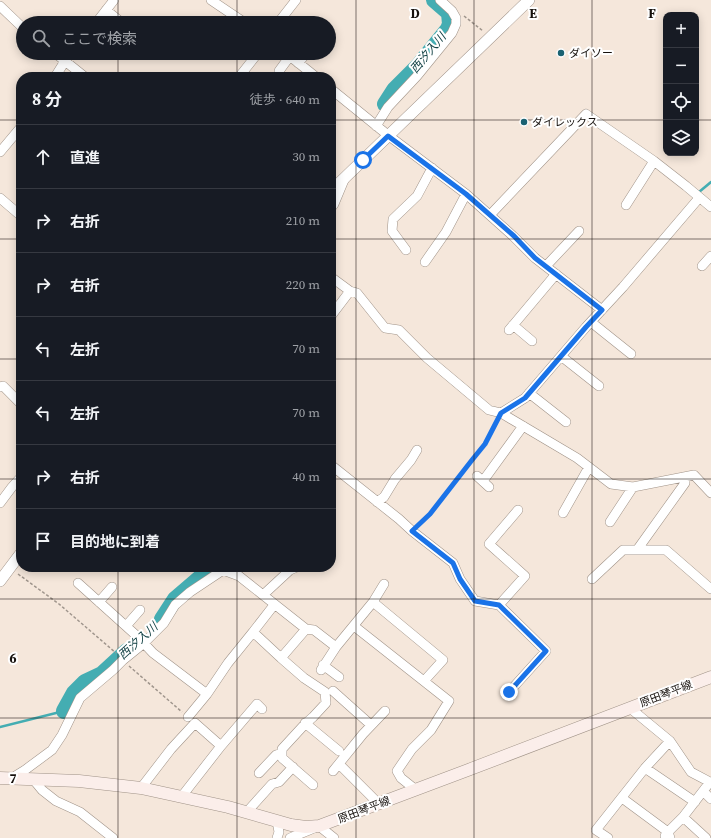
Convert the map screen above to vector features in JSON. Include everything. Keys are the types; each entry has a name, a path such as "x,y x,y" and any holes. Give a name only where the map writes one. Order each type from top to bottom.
{"main road":[{"name":"原田琴平線","path":"6,778 79,781 141,788 182,796 291,825 306,827 320,826 711,677"}],"street":[{"path":"101,16 114,0"},
{"path":"211,0 235,16"},
{"path":"283,16 296,0"},
{"path":"376,126 388,107 417,76 452,33 456,24 455,16 452,11 440,0"},
{"path":"336,186 491,38 528,0"},
{"path":"0,6 16,21"},
{"path":"106,10 113,16"},
{"path":"243,72 252,60"},
{"path":"279,71 285,60"},
{"path":"295,60 310,72"},
{"path":"58,72 65,61 79,72"},
{"path":"336,93 388,136 466,194 514,236 535,258 602,310"},
{"path":"490,215 586,114 686,186 711,208"},
{"path":"0,152 16,133"},
{"path":"626,205 654,162"},
{"path":"406,250 392,231 393,219 417,196 432,168"},
{"path":"336,199 345,177"},
{"path":"425,262 446,232 466,194"},
{"path":"0,198 16,212"},
{"path":"501,413 525,398 699,198"},
{"path":"546,266 579,231"},
{"path":"702,266 711,256"},
{"path":"532,341 511,327 556,274"},
{"path":"336,281 350,291 357,293 386,328 399,330 428,358 489,410 501,413 577,458 611,484 633,487 694,475 711,494"},
{"path":"336,309 350,291"},
{"path":"591,322 631,354"},
{"path":"561,356 599,386"},
{"path":"0,387 3,386 16,399"},
{"path":"529,393 566,422"},
{"path":"483,482 523,426"},
{"path":"377,502 384,497 395,479 411,460 417,450"},
{"path":"563,513 589,467"},
{"path":"336,469 453,563 460,579 475,601 499,605 546,651 509,692"},
{"path":"637,550 685,483 683,477"},
{"path":"0,502 16,483"},
{"path":"610,522 633,487"},
{"path":"499,605 525,576 489,544 518,510"},
{"path":"592,579 623,550 666,550 711,589"},
{"path":"0,582 16,560"},
{"path":"6,778 25,770 52,750 62,735 80,698 113,670 120,657 164,623 175,605 190,592 221,572"},
{"path":"229,572 239,576 306,629 314,630 336,647"},
{"path":"263,595 288,572"},
{"path":"78,583 126,626 153,653 207,694"},
{"path":"338,677 322,668 336,647 373,602 384,584"},
{"path":"99,602 112,587"},
{"path":"373,602 443,660 424,681"},
{"path":"188,717 274,605"},
{"path":"126,626 140,610"},
{"path":"354,626 449,701 431,730 412,749 397,771 401,778 416,790"},
{"path":"281,658 306,629"},
{"path":"253,632 304,678 325,692 326,703 305,723 282,749 282,758 313,785"},
{"path":"333,691 371,725"},
{"path":"182,796 221,746 257,704"},
{"path":"622,798 667,836 710,782 691,772 670,742 630,708"},
{"path":"379,804 336,767 371,725 385,711"},
{"path":"141,788 171,749 195,723 221,746"},
{"path":"305,723 339,751"},
{"path":"608,838 596,830 645,768 670,742"},
{"path":"259,773 276,755 282,753"},
{"path":"246,813 272,784 279,782 293,767"},
{"path":"645,768 695,802"},
{"path":"33,779 42,790 56,801 80,812 113,838"},
{"path":"703,791 711,799"},
{"path":"683,817 706,838"},
{"path":"277,838 279,832 278,821"},
{"path":"290,838 320,826 334,838"}],"path":[{"path":"455,16 463,15 491,38"},
{"path":"412,531 430,514 485,444 501,413"},
{"path":"10,568 59,604 188,717"}],"waterway":[{"name":"西汐入川","path":"385,104 394,90 418,66 448,29 450,24 449,13 434,0"},
{"path":"699,192 711,182"},
{"name":"西汐入川","path":"162,619 175,599 206,572"},
{"name":"西汐入川","path":"64,711 74,693 85,682 102,674 127,651"},
{"path":"0,727 64,711"}],"place":[{"name":"ダイソー","path":"561,53"},
{"name":"ダイレックス","path":"524,122"}],"route":[{"path":"363,160 388,136 466,194 514,236 535,258 602,310 525,398 501,413 485,444 430,514 412,531 453,563 460,579 475,601 499,605 546,651 509,692"}]}
